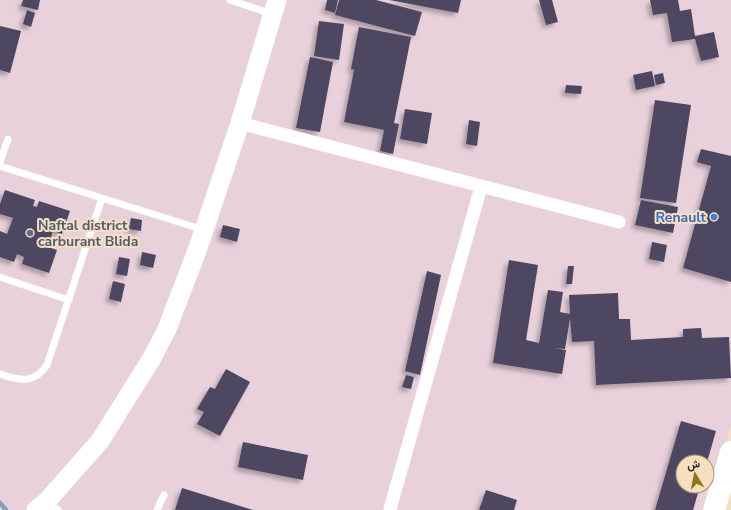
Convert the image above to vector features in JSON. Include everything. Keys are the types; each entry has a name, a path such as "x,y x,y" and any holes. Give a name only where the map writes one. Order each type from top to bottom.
{"highway":[{"path":"714,510 731,452"}],"street":[{"path":"47,507 100,441 152,358 167,328 204,230 240,123 275,7"},
{"path":"240,123 619,222"},
{"path":"390,509 481,187"}],"lane":[{"path":"230,0 275,7"},
{"path":"0,162 8,139"},
{"path":"0,166 204,230"},
{"path":"0,374 18,379 31,379 41,374 47,365 102,198"},
{"path":"0,277 68,300"},
{"path":"157,510 164,495"}],"shaded area":[{"path":"0,0 731,0 731,426 715,478 715,454 675,454 675,494 710,494 705,510 0,510"}],"building":[{"path":"23,0 40,0 38,10 21,6"},
{"path":"327,0 338,0 335,13 325,10"},
{"path":"339,0 376,0 422,12 415,36 335,15"},
{"path":"389,0 461,0 458,13"},
{"path":"539,0 552,0 558,22 546,25"},
{"path":"650,0 678,0 680,11 691,9 695,36 714,32 719,57 701,61 695,39 672,42 667,13 653,15"},
{"path":"27,10 35,13 31,27 23,24"},
{"path":"319,21 344,24 339,60 314,56"},
{"path":"0,26 21,31 10,73 0,70"},
{"path":"359,27 411,37 394,123 399,124 393,154 380,151 384,130 344,122 354,70 351,69"},
{"path":"310,57 333,62 320,132 296,128"},
{"path":"652,71 655,86 636,90 633,75"},
{"path":"663,73 665,83 656,85 654,75"},
{"path":"566,85 582,86 581,94 565,93"},
{"path":"655,100 691,105 676,203 640,198"},
{"path":"405,109 432,113 427,144 400,139"},
{"path":"469,120 480,122 477,146 466,144"},
{"name":"Renault","path":"701,149 731,156 731,282 683,268 711,166 697,162"},
{"name":"Naftal district carburant Blida","path":"5,190 35,200 33,206 37,207 39,201 70,211 62,234 53,231 48,247 57,250 49,273 22,264 24,257 17,254 14,262 0,257 0,231 7,234 13,218 0,214 0,204"},
{"path":"641,200 678,207 673,233 635,225"},
{"path":"131,218 142,220 141,231 129,229"},
{"path":"223,225 240,229 237,242 220,237"},
{"path":"652,242 667,245 664,262 649,259"},
{"path":"142,252 156,255 153,268 140,265"},
{"path":"119,257 130,259 127,276 116,274"},
{"path":"509,260 538,265 526,340 539,343 548,290 563,292 560,312 570,314 569,295 618,293 619,319 630,319 631,340 683,337 683,329 701,328 702,338 729,337 731,378 596,385 594,341 572,342 570,318 565,349 554,348 566,350 562,374 493,363"},
{"path":"568,266 574,266 572,284 566,284"},
{"path":"427,271 441,275 420,375 405,371"},
{"path":"113,281 125,284 121,302 109,299"},
{"path":"226,369 250,382 220,436 197,424 204,412 197,409 210,387 215,389"},
{"path":"406,375 414,377 411,389 402,387"},
{"path":"681,421 716,431 709,454 675,454 675,494 698,494 693,510 655,510"},
{"path":"243,442 308,455 303,480 238,467"},
{"path":"182,488 253,510 175,510"},
{"path":"486,490 517,500 514,510 479,510"}],"waterway":[{"path":"0,503 6,510"}],"place":[{"name":"Renault","path":"714,217"},
{"name":"Naftal district carburant Blida","path":"30,233"}]}
